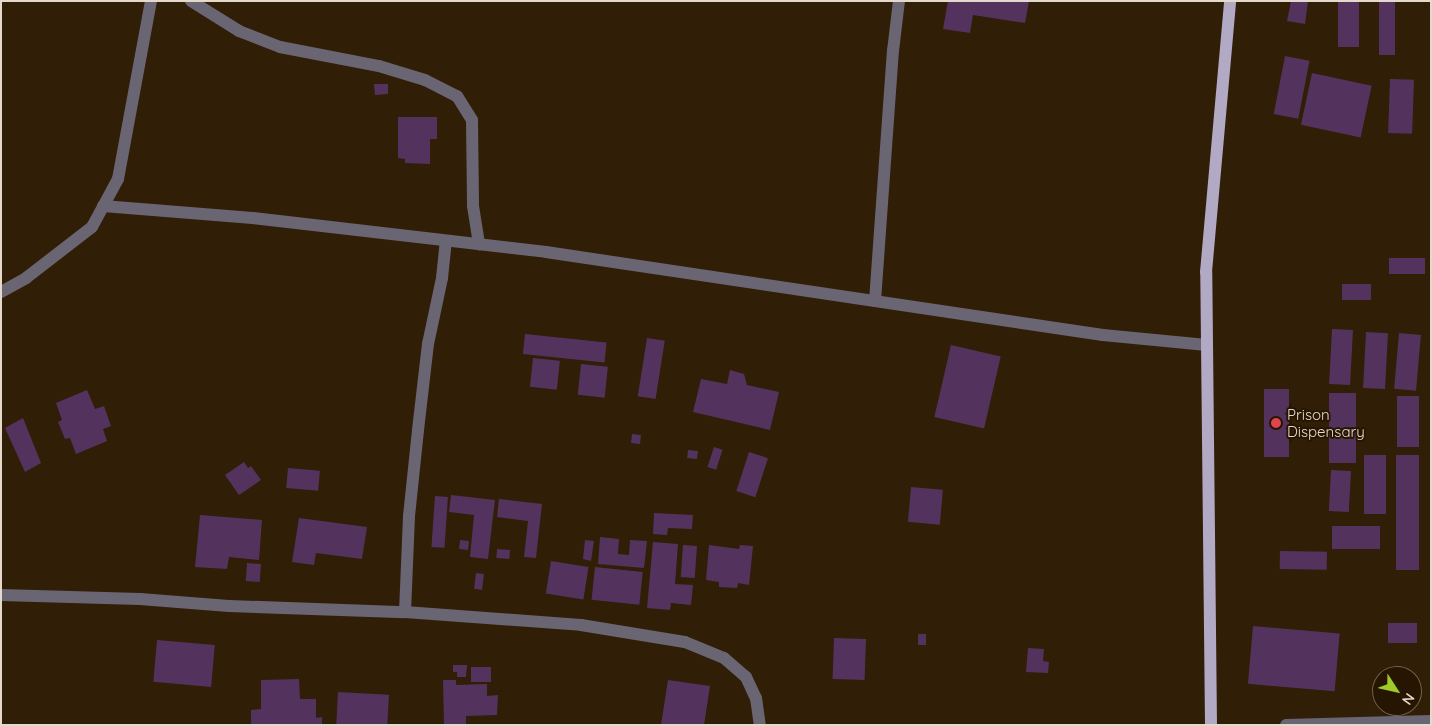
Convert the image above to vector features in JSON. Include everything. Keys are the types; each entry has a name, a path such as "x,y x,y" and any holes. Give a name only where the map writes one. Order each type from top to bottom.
{"main road":[{"path":"1210,725 1206,272 1230,1"}],"street":[{"path":"1,292 26,278 92,227 118,179 151,1"},
{"path":"191,1 239,31 280,47 379,66 425,80 457,96 472,120 473,206 479,245"},
{"path":"875,301 898,1"},
{"path":"103,206 254,218 546,252 1103,335 1207,345"},
{"path":"405,612 409,516 418,430 428,344 442,278 446,241"},
{"path":"1,596 140,599 229,606 405,612 581,625 685,642 724,658 746,677 756,698 760,725"},
{"path":"1286,725 1431,721"}],"building":[{"path":"948,1 1029,1 1025,23 973,15 970,33 943,29"},
{"path":"1291,1 1308,1 1305,24 1287,21"},
{"path":"1338,1 1359,1 1359,47 1338,47"},
{"path":"1379,1 1395,1 1395,55 1379,55"},
{"path":"1285,56 1310,61 1298,119 1274,114"},
{"path":"1312,73 1372,86 1361,138 1301,125"},
{"path":"1390,79 1414,80 1412,134 1388,133"},
{"path":"374,84 388,84 388,94 375,95"},
{"path":"398,117 437,117 437,139 430,139 430,164 405,163 405,159 398,158"},
{"path":"1389,258 1425,258 1425,274 1389,274"},
{"path":"1342,284 1371,284 1371,300 1342,300"},
{"path":"1332,329 1353,330 1350,385 1329,384"},
{"path":"1366,332 1388,333 1385,389 1363,388"},
{"path":"1399,333 1421,335 1416,391 1394,389"},
{"path":"525,334 607,343 604,362 523,354"},
{"path":"647,338 665,341 656,399 638,396"},
{"path":"951,345 1001,356 984,429 934,417"},
{"path":"533,358 560,361 557,390 530,387"},
{"path":"581,364 608,367 605,398 578,395"},
{"path":"730,370 744,374 747,385 779,392 770,430 693,412 701,379 727,384"},
{"name":"Prison Dispensary","path":"1264,389 1289,389 1289,457 1264,457"},
{"path":"87,390 95,409 104,406 111,426 103,429 107,441 76,454 70,438 65,439 58,422 62,420 56,403"},
{"path":"1329,393 1356,393 1356,463 1329,463"},
{"path":"1397,396 1419,396 1419,447 1397,447"},
{"path":"23,418 41,463 25,472 5,428"},
{"path":"632,434 641,435 640,444 631,443"},
{"path":"714,447 723,450 716,470 708,467"},
{"path":"688,450 698,451 697,459 687,458"},
{"path":"749,452 768,458 755,497 736,491"},
{"path":"1364,455 1386,455 1386,514 1364,514"},
{"path":"1396,455 1419,455 1419,570 1396,570"},
{"path":"244,462 248,468 251,466 261,480 239,495 225,475"},
{"path":"288,468 320,471 318,491 286,488"},
{"path":"1331,470 1351,471 1349,512 1329,511"},
{"path":"911,487 943,490 940,525 908,522"},
{"path":"451,495 495,500 488,559 470,557 474,515 449,512"},
{"path":"435,496 448,497 444,548 431,547"},
{"path":"499,499 542,504 536,558 524,557 528,521 497,517"},
{"path":"654,513 693,515 692,529 668,528 667,535 653,534"},
{"path":"200,515 262,520 259,560 229,557 227,569 195,567"},
{"path":"299,518 367,527 362,559 316,553 314,565 292,562"},
{"path":"1332,526 1380,526 1380,549 1332,549"},
{"path":"600,537 619,539 618,554 629,555 630,540 647,541 644,568 598,564"},
{"path":"460,540 469,541 468,550 459,549"},
{"path":"585,540 594,541 591,561 583,559"},
{"path":"653,542 678,544 675,584 693,585 691,605 671,603 670,610 647,608"},
{"path":"683,545 697,546 695,578 681,577"},
{"path":"709,545 739,549 740,545 753,546 749,585 738,583 737,588 719,587 719,582 706,580"},
{"path":"497,549 510,550 509,559 496,558"},
{"path":"1280,551 1327,552 1327,570 1280,569"},
{"path":"551,561 589,567 583,600 546,594"},
{"path":"247,563 261,564 260,582 246,581"},
{"path":"595,567 643,572 639,605 592,600"},
{"path":"476,573 484,574 482,590 474,589"},
{"path":"1388,623 1417,623 1417,643 1388,643"},
{"path":"1253,626 1340,634 1335,691 1248,684"},
{"path":"918,634 926,634 926,645 918,645"},
{"path":"834,638 866,639 865,680 833,679"},
{"path":"157,640 215,645 211,687 153,682"},
{"path":"1028,648 1044,649 1043,661 1049,662 1048,673 1026,672"},
{"path":"453,665 467,665 466,677 457,677 457,672 453,672"},
{"path":"471,667 491,667 491,682 471,682"},
{"path":"299,679 300,699 316,699 316,718 322,717 322,725 251,725 251,710 261,709 261,680"},
{"path":"443,680 456,680 456,685 487,684 487,696 498,695 497,715 466,716 466,725 444,725"},
{"path":"668,680 710,686 704,725 661,725"},
{"path":"338,692 389,695 387,725 336,725"}],"place":[{"name":"Prison Dispensary","path":"1276,423"}]}
